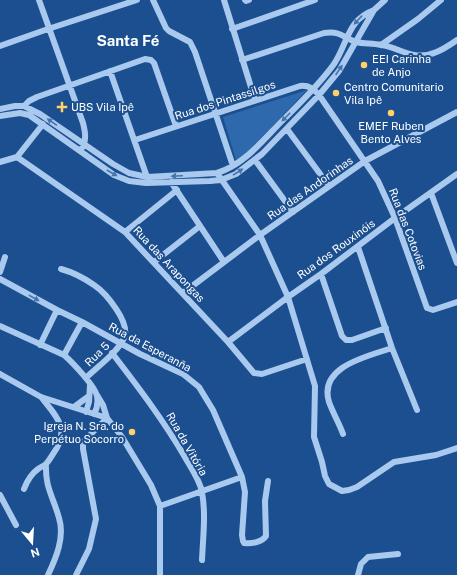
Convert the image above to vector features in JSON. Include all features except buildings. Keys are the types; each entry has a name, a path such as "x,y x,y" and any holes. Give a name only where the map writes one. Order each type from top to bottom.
{"street":[{"path":"39,0 48,29 84,123 86,132 84,145 80,152"},
{"path":"0,46 137,0"},
{"path":"153,0 166,28 190,42 195,52 233,166"},
{"path":"224,0 255,100"},
{"path":"245,0 250,0"},
{"path":"232,29 315,0"},
{"path":"0,116 20,113 29,116 43,124 114,175 130,181 146,183 221,180 236,174 256,160 319,95 339,71 374,10 385,0"},
{"path":"381,45 442,0"},
{"path":"0,109 24,106 40,114 84,145 129,173 147,177 217,173 225,171 249,155 314,90 335,63 355,23 364,14 374,10"},
{"path":"242,60 324,33 334,32 340,33 356,42 381,45 414,55 428,55 444,49 457,40"},
{"path":"24,106 29,101 69,85 145,59 151,60 154,63 176,126"},
{"path":"110,71 147,177"},
{"name":"Rua dos Pintassilgos","path":"135,140 300,86 307,86 314,90"},
{"path":"314,90 319,95"},
{"name":"Rua das Cotovias","path":"319,95 378,181 395,218 427,308 433,310 457,302"},
{"name":"Rua das Andorinhas","path":"183,293 260,235 365,161 457,112"},
{"path":"0,162 17,157 43,124"},
{"path":"287,129 329,186"},
{"name":"Rua das Arapongas","path":"17,157 125,232 228,342 254,373 257,375 262,374 307,359"},
{"path":"256,160 293,212"},
{"path":"217,173 260,235 288,297 315,386 314,437 325,476 329,484 342,491 349,490 357,487 394,462 436,455 457,448"},
{"name":"Rua dos Rouxinóis","path":"228,342 457,174"},
{"path":"171,182 224,262"},
{"path":"125,232 177,190"},
{"path":"431,193 457,263"},
{"path":"154,262 200,226"},
{"path":"358,247 392,348 418,410"},
{"path":"0,272 5,257"},
{"path":"60,269 70,272 94,284 103,293 120,315 125,325 126,333 121,343"},
{"path":"321,274 342,336 346,340 352,340 386,328"},
{"name":"Rua da Esperanña","path":"0,279 154,361 183,374 199,387 216,416 242,477 245,492 242,541 247,544 264,540 266,536 265,501 268,481"},
{"path":"40,345 57,310"},
{"path":"64,355 82,322"},
{"path":"0,326 64,355 86,378 104,405 107,418 122,437 151,485 160,506 160,575"},
{"name":"Rua 5","path":"86,378 121,343"},
{"path":"343,434 329,401 328,391 330,382 337,372 346,364 392,348"},
{"name":"Rua da Vitória","path":"112,353 152,405 171,433 202,490 204,521 202,560"},
{"path":"0,374 41,397 107,418"},
{"path":"86,412 89,402 90,385"},
{"path":"94,414 97,405 97,395"},
{"path":"74,407 89,396"},
{"path":"24,489 26,482 32,474 46,464 60,445 62,436 62,427 56,416 41,397"},
{"path":"76,575 89,549 96,519 83,442 107,418"},
{"path":"46,464 46,482 60,519 61,532 60,543 48,575"},
{"path":"160,506 242,477"},
{"path":"0,495 16,525"},
{"path":"358,575 361,564 368,557 398,554"}],"shaded area":[{"path":"307,90 244,156 236,160 223,117"}],"place":[{"name":"EEI Carinha de Anjo","path":"364,65"},
{"name":"Centro Comunitario Vila Ipê","path":"336,93"},
{"name":"UBS Vila Ipê","path":"62,107"},
{"name":"EMEF Ruben Bento Alves","path":"391,113"},
{"name":"Igreja N. Sra. do Perpétuo Socorro","path":"132,432"}],"district":[{"name":"Santa Fé","path":"128,40"}]}
